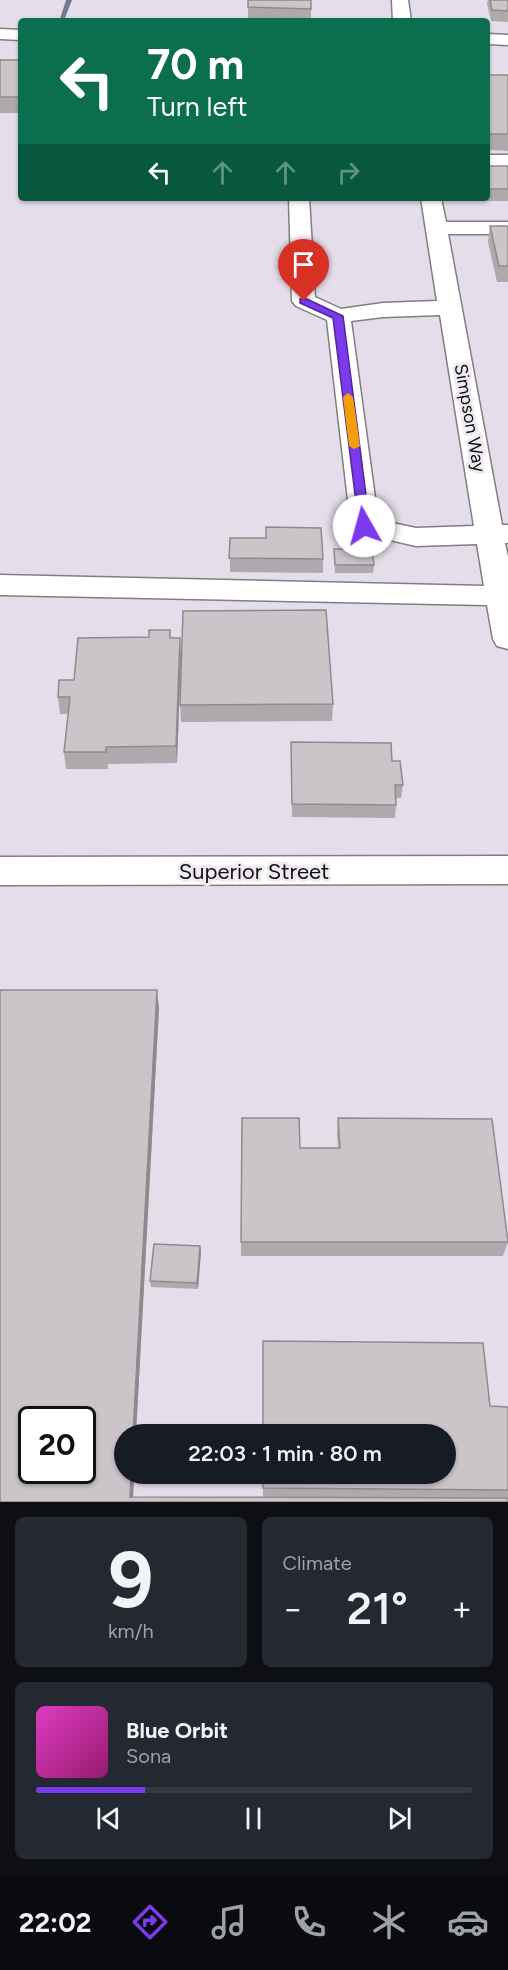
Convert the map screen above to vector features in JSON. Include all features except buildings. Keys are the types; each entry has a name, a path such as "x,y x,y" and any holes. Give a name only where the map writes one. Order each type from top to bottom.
{"street":[{"path":"400,0 402,18"},
{"path":"0,34 18,34"},
{"path":"490,39 508,40"},
{"path":"490,161 508,161"},
{"path":"299,201 304,301 338,316 382,310 450,308"},
{"name":"Simpson Way","path":"432,201 450,308 498,521 500,596 508,639"},
{"path":"436,228 508,228"},
{"path":"338,316 364,526 416,537 498,521"},
{"path":"0,585 500,596"},
{"name":"Superior Street","path":"0,871 508,870"}],"shaded area":[{"path":"0,0 508,0 508,1502 0,1502"}],"waterway":[{"path":"62,18 69,0"}],"slow traffic":[{"path":"348,397 354,446"}],"route":[{"path":"304,301 338,316 364,526"}]}
